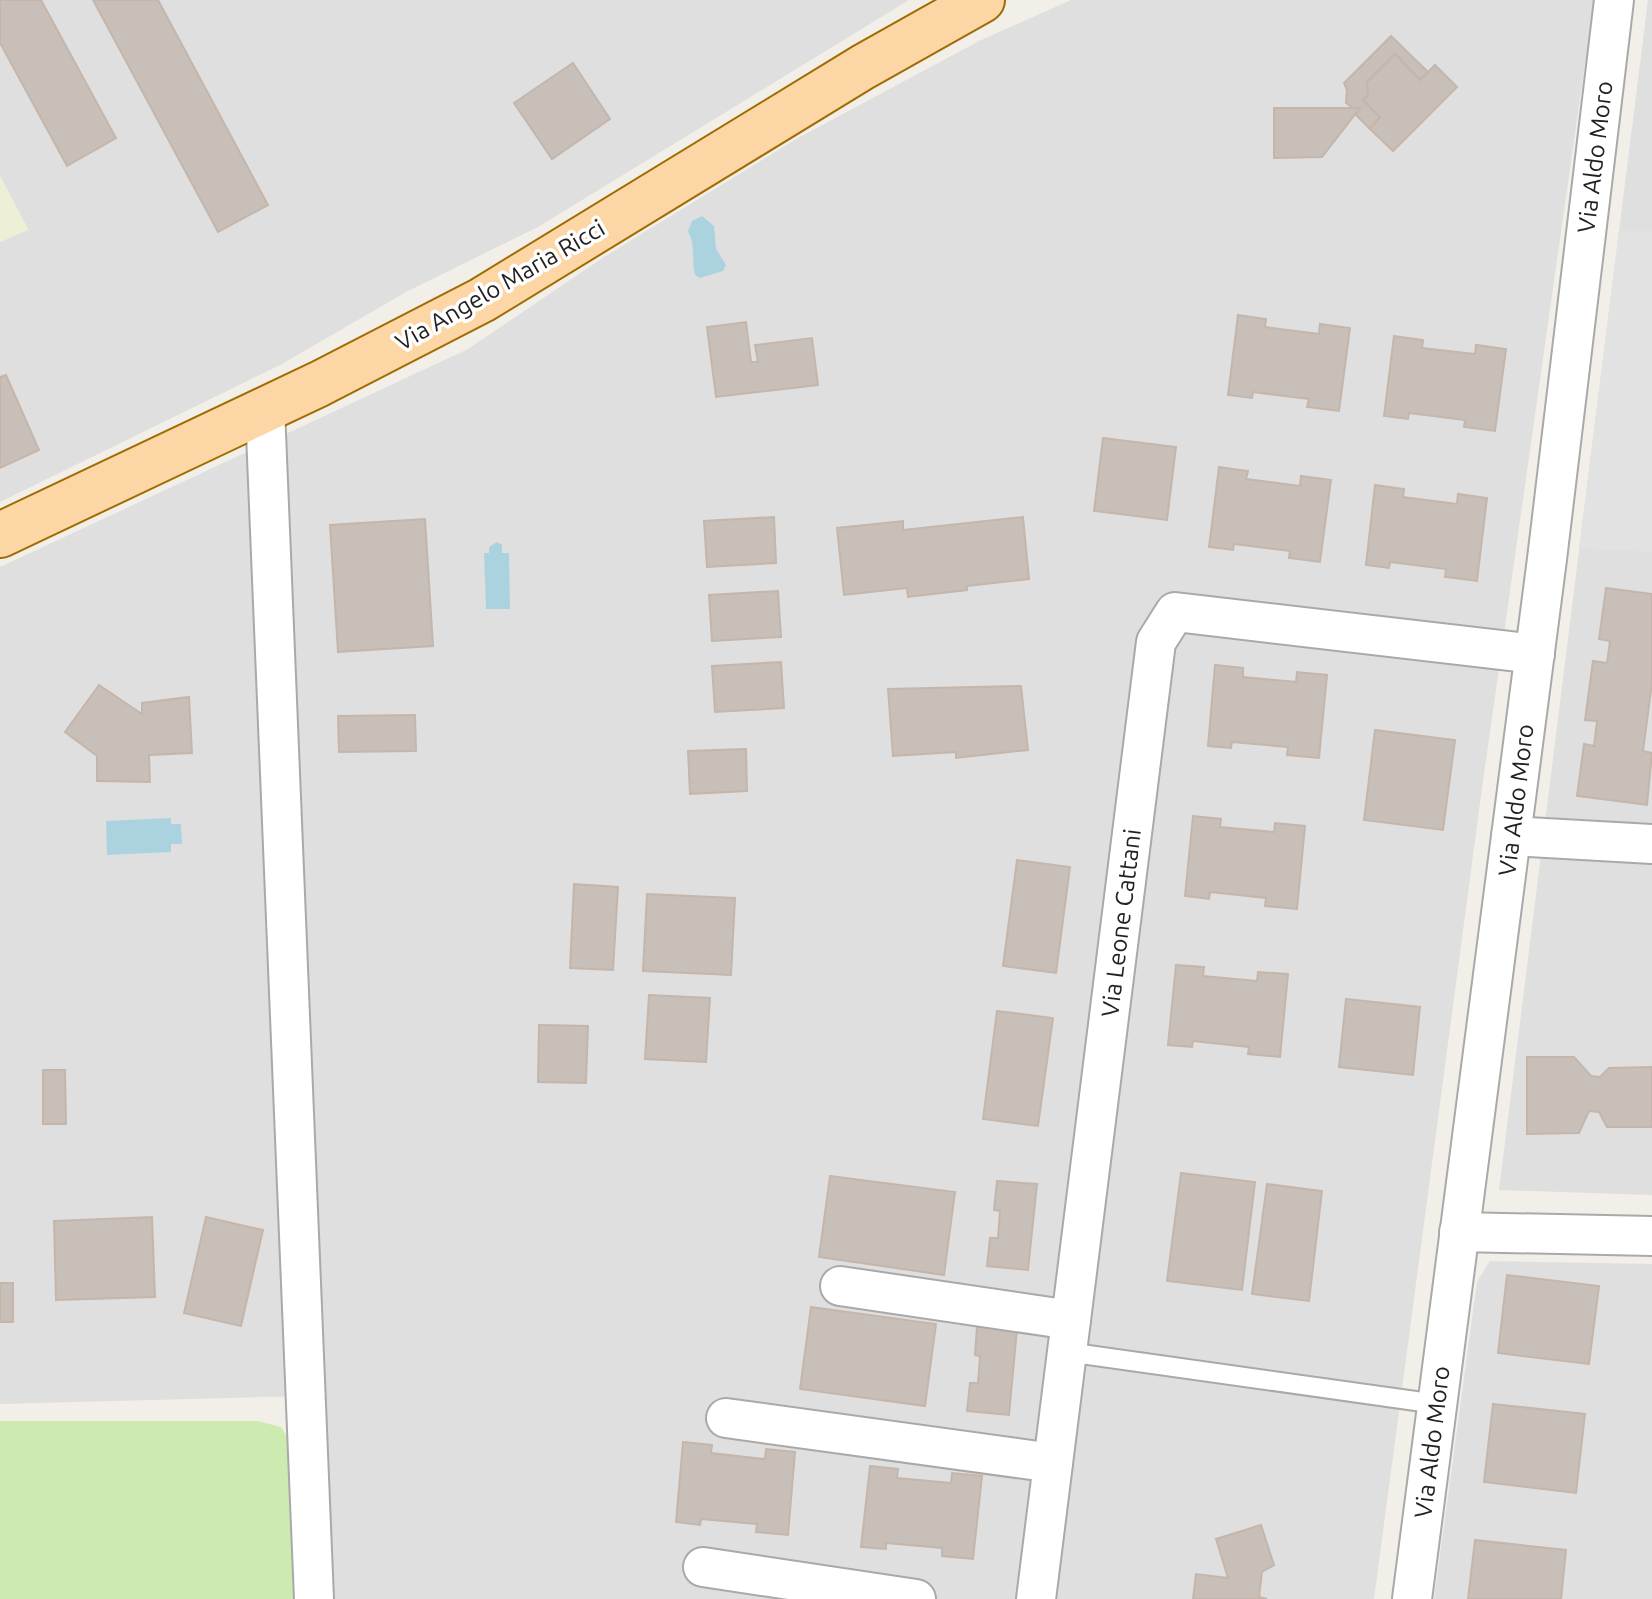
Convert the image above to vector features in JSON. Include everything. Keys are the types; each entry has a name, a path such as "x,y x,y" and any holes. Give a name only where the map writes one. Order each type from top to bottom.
{"main road":[{"name":"Via Angelo Maria Ricci","path":"0,535 265,409 482,300 863,67 982,0"}],"street":[{"name":"Via Aldo Moro","path":"1412,1599 1535,654 1614,0"},
{"path":"265,409 314,1599"},
{"name":"Via Leone Cattani","path":"1036,1599 1156,642 1175,612 1535,654"},
{"path":"1511,836 1652,844"},
{"path":"1459,1232 1652,1236"},
{"path":"840,1286 1069,1336"},
{"path":"726,1418 1053,1463"},
{"path":"703,1567 916,1599"}],"lane":[{"path":"1069,1336 1437,1404"}],"shaded area":[{"path":"0,0 909,0 538,227 406,292 282,364 0,502 0,242 28,229 0,176"},
{"path":"1071,0 1594,0 1482,788 1374,1599 313,1599 305,1396 0,1404 0,567 468,349 604,257 798,138 979,41"},
{"path":"1648,0 1652,0 1652,1195 1499,1190"},
{"path":"1619,231 1652,231 1652,552 1579,548"},
{"path":"1490,1261 1652,1264 1652,1599 1434,1599 1477,1282"}],"green space":[{"path":"0,176 28,230 0,242"},
{"path":"0,1421 258,1421 281,1427 292,1444 301,1599 0,1599"}],"water":[{"path":"702,216 714,226 716,249 726,265 723,271 700,278 695,275 688,231 692,221"},
{"path":"497,542 502,545 502,553 509,553 510,609 486,609 484,553 489,553 489,547"},
{"path":"171,818 171,824 181,824 182,844 171,844 171,852 107,855 106,821"}],"building":[{"path":"0,0 41,0 116,138 67,166 0,43"},
{"path":"93,0 158,0 268,205 218,232"},
{"path":"1391,36 1428,72 1420,80 1395,54 1367,82 1368,95 1363,100 1380,117 1370,129 1355,114 1360,108 1346,103 1344,83"},
{"path":"1395,54 1420,80 1435,65 1457,87 1393,151 1370,129 1380,117 1363,100 1368,95 1367,82"},
{"path":"573,63 610,119 552,159 514,103"},
{"path":"1274,108 1360,108 1322,157 1274,158"},
{"path":"1238,315 1266,319 1265,327 1319,334 1320,324 1350,328 1339,411 1307,407 1309,399 1253,392 1252,398 1228,395"},
{"path":"746,322 751,362 758,362 755,345 812,338 818,385 716,397 707,327"},
{"path":"1394,336 1423,340 1422,348 1475,354 1476,345 1506,349 1495,431 1464,427 1465,420 1409,413 1408,419 1384,416"},
{"path":"6,375 39,450 0,468 0,377"},
{"path":"1103,438 1176,447 1167,520 1094,511"},
{"path":"1219,467 1248,471 1246,479 1300,486 1301,476 1331,480 1320,562 1289,558 1290,551 1234,544 1233,550 1209,547"},
{"path":"1375,485 1404,489 1403,497 1457,504 1458,494 1487,498 1477,581 1445,577 1446,569 1390,562 1389,568 1366,565"},
{"path":"774,517 776,563 707,567 704,521"},
{"path":"1023,517 1029,579 908,597 907,588 844,595 837,528 903,521 903,530"},
{"path":"425,519 433,646 338,652 330,525"},
{"path":"1606,588 1652,594 1652,683 1643,751 1652,753 1647,805 1577,796 1584,744 1594,746 1597,721 1585,720 1593,661 1607,663 1610,641 1599,639"},
{"path":"778,591 781,637 712,641 709,595"},
{"path":"781,662 784,708 715,712 712,666"},
{"path":"1215,665 1243,668 1243,677 1296,682 1297,672 1327,675 1319,758 1287,755 1288,747 1232,742 1231,748 1208,746"},
{"path":"99,685 142,714 142,703 189,697 192,753 149,755 150,782 97,781 97,756 65,732"},
{"path":"1021,686 1028,750 956,758 956,752 893,756 888,689"},
{"path":"415,715 416,751 339,752 338,716"},
{"path":"1375,730 1455,740 1443,830 1364,820"},
{"path":"746,749 747,791 690,794 688,751"},
{"path":"1193,816 1221,819 1220,827 1274,832 1275,823 1305,826 1297,909 1265,906 1266,898 1210,892 1209,899 1185,896"},
{"path":"1017,860 1070,867 1056,973 1003,966"},
{"path":"574,884 618,887 613,970 570,968"},
{"path":"647,894 735,898 731,975 643,971"},
{"path":"1176,965 1204,967 1203,976 1257,981 1258,972 1288,974 1280,1057 1248,1054 1249,1047 1193,1041 1192,1047 1168,1045"},
{"path":"649,995 710,998 706,1062 645,1059"},
{"path":"1346,999 1420,1007 1413,1075 1339,1067"},
{"path":"997,1011 1053,1018 1038,1126 983,1119"},
{"path":"539,1025 588,1026 586,1083 538,1082"},
{"path":"1527,1057 1574,1057 1591,1076 1600,1077 1609,1068 1652,1067 1652,1127 1607,1127 1599,1112 1589,1111 1579,1133 1527,1134"},
{"path":"43,1070 65,1070 66,1124 43,1124"},
{"path":"1181,1173 1255,1182 1242,1290 1167,1281"},
{"path":"830,1176 955,1192 944,1275 819,1257"},
{"path":"997,1181 1037,1184 1028,1270 987,1266 990,1238 998,1238 1000,1211 994,1210"},
{"path":"1267,1184 1322,1191 1309,1301 1252,1294"},
{"path":"152,1217 155,1297 56,1300 54,1221"},
{"path":"206,1217 263,1230 241,1326 184,1313"},
{"path":"1507,1275 1599,1286 1589,1364 1498,1353"},
{"path":"0,1283 13,1283 13,1322 0,1322"},
{"path":"811,1307 936,1324 925,1406 800,1389"},
{"path":"977,1326 1017,1329 1009,1415 967,1411 970,1383 978,1383 980,1356 975,1355"},
{"path":"1493,1404 1585,1414 1576,1493 1484,1482"},
{"path":"683,1442 712,1445 711,1453 765,1459 766,1449 795,1452 788,1535 756,1532 757,1524 701,1519 700,1525 676,1522"},
{"path":"870,1466 898,1469 897,1478 951,1483 952,1473 982,1476 973,1559 942,1556 942,1548 886,1543 886,1549 861,1547"},
{"path":"1261,1525 1274,1565 1262,1572 1259,1597 1267,1599 1193,1599 1196,1574 1228,1578 1216,1539"},
{"path":"1475,1540 1566,1550 1561,1599 1468,1599"}]}
